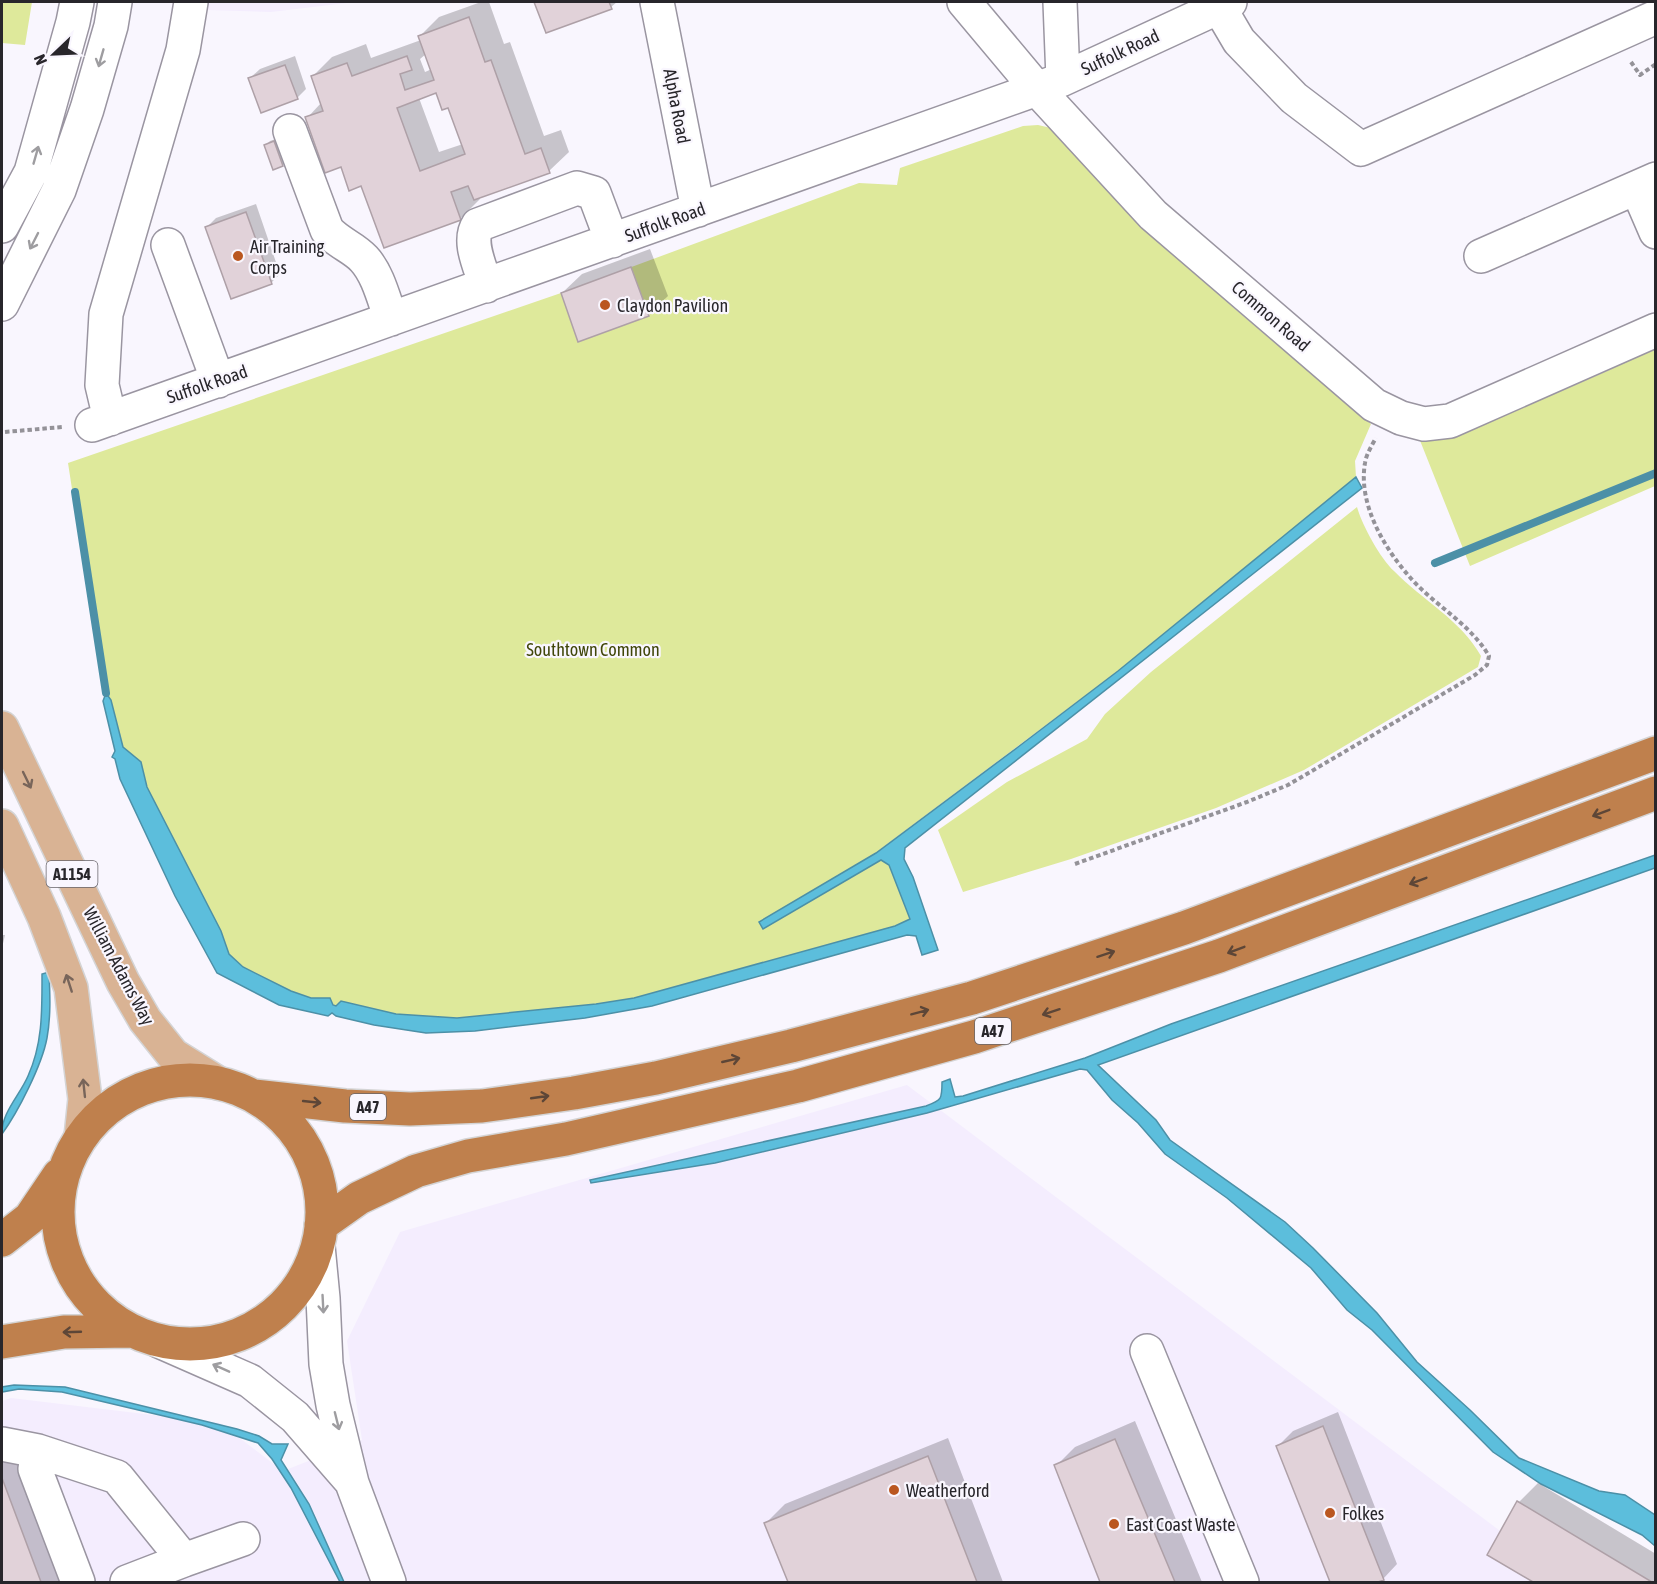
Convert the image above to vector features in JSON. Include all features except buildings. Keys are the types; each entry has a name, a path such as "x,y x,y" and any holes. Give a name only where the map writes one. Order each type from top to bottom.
{"highway":[{"name":"A47","path":"254,1096 345,1106 410,1109 482,1106 656,1078 791,1046 972,998 1184,928 1656,753"},
{"name":"A47","path":"319,1236 359,1198 416,1171 468,1156 566,1139 798,1086 974,1037 1219,956 1656,793"},
{"path":"2,1240 30,1218 66,1165 81,1137 107,1108 141,1089 179,1080 218,1083 254,1096 284,1119 307,1151 320,1187 319,1236 305,1277 284,1305 258,1326 226,1340 193,1345 145,1336 64,1332 2,1342"},
{"path":"66,1165 57,1203 61,1242 75,1278 99,1308 145,1336"}],"main road":[{"name":"William Adams Way","path":"2,728 123,981 145,1020 173,1055 218,1083"},
{"name":"A1154","path":"2,826 44,917 71,988 85,1099 81,1137"}],"street":[{"path":"2,226 31,172 77,2"},
{"path":"2,304 59,190 87,109 111,26 115,2"},
{"path":"101,422 106,314 183,50 191,2"},
{"name":"Alpha Road","path":"657,2 698,210"},
{"name":"Common Road","path":"964,2 1050,84 1153,215 1374,405 1387,412 1424,424 1450,421 1656,330"},
{"path":"1050,84 1060,2"},
{"path":"1224,4 1239,41 1294,98 1361,148 1656,17"},
{"name":"Suffolk Road","path":"101,422 1050,84 1224,4"},
{"path":"290,131 327,230 335,240 362,257 369,265 391,320"},
{"path":"1480,256 1646,183 1656,232"},
{"path":"486,286 474,248 474,231 478,225 577,188 594,193 612,241"},
{"path":"168,246 218,381"},
{"path":"319,1236 326,1364 333,1405 352,1483 389,1582"},
{"path":"145,1336 250,1381 295,1417 352,1483"},
{"path":"1147,1351 1242,1582"},
{"path":"2,1444 38,1451 117,1477 184,1560"},
{"path":"38,1451 35,1469 78,1582"},
{"path":"128,1582 243,1539"}],"path":[{"path":"1075,864 1288,785 1475,675 1487,665 1489,656 1480,640 1408,576 1373,524 1365,492 1365,462 1387,412"},
{"path":"5,432 101,422"}],"shaded area":[{"path":"186,2 355,2 271,12 208,10"},
{"path":"907,1085 1568,1582 2,1582 2,1401 11,1398 220,1423 283,1471 362,1440 347,1341 400,1232"}],"green space":[{"path":"2,2 32,2 25,45 2,43"},
{"name":"Southtown Common","path":"1038,125 1051,128 1151,231 1234,308 1371,424 1355,461 1356,477 1118,671 882,848 911,919 895,926 634,998 457,1018 396,1014 341,1001 336,1006 330,998 311,998 291,991 243,967 229,954 221,931 146,785 141,762 123,747 111,700 103,689 68,463 561,293 859,183 897,185 900,168 1023,126"},
{"path":"1655,348 1655,486 1470,566 1419,438 1457,436"},
{"path":"1357,507 1372,541 1383,558 1405,582 1452,621 1473,643 1481,656 1478,667 1304,770 1216,808 1071,859 963,892 938,830 1007,782 1087,739 1105,714 1151,672"}],"water":[{"path":"1356,477 1362,488 905,848 904,859 913,877 938,950 922,955 916,936 907,935 652,1006 585,1018 475,1031 426,1033 374,1025 332,1013 328,1016 279,1005 217,973 175,896 120,779 115,759 112,757 115,751 103,701 106,693 111,700 123,747 141,762 147,787 221,931 229,954 243,967 291,991 311,998 330,998 336,1006 341,1001 396,1014 457,1018 634,998 895,926 910,919 889,865 881,860 763,929 759,922 876,853 1118,671"},
{"path":"1655,855 1655,868 1098,1065 1156,1120 1170,1140 1285,1222 1313,1248 1377,1313 1417,1362 1519,1458 1599,1491 1625,1495 1655,1515 1655,1546 1642,1535 1541,1484 1493,1452 1372,1330 1347,1310 1311,1268 1227,1198 1165,1154 1138,1123 1112,1100 1087,1070 1080,1069 927,1113 715,1163 591,1183 590,1180 926,1106 940,1098 942,1082 950,1079 955,1097 963,1096 1085,1058 1171,1024"},
{"path":"49,972 50,1013 44,1049 29,1088 2,1134 8,1111 25,1083 37,1051 41,1026 42,974"},
{"path":"14,1385 65,1387 237,1429 259,1436 272,1444 288,1444 281,1460 309,1504 344,1582 340,1582 291,1488 272,1459 258,1443 202,1425 62,1392 19,1389 2,1392 2,1387"}],"waterway":[{"path":"1435,563 1656,473"},
{"path":"75,492 106,693"}],"place":[{"name":"Air Training Corps","path":"238,256"},
{"name":"Claydon Pavilion","path":"605,305"},
{"name":"Weatherford","path":"894,1490"},
{"name":"Folkes","path":"1330,1513"},
{"name":"East Coast Waste","path":"1114,1524"}]}
